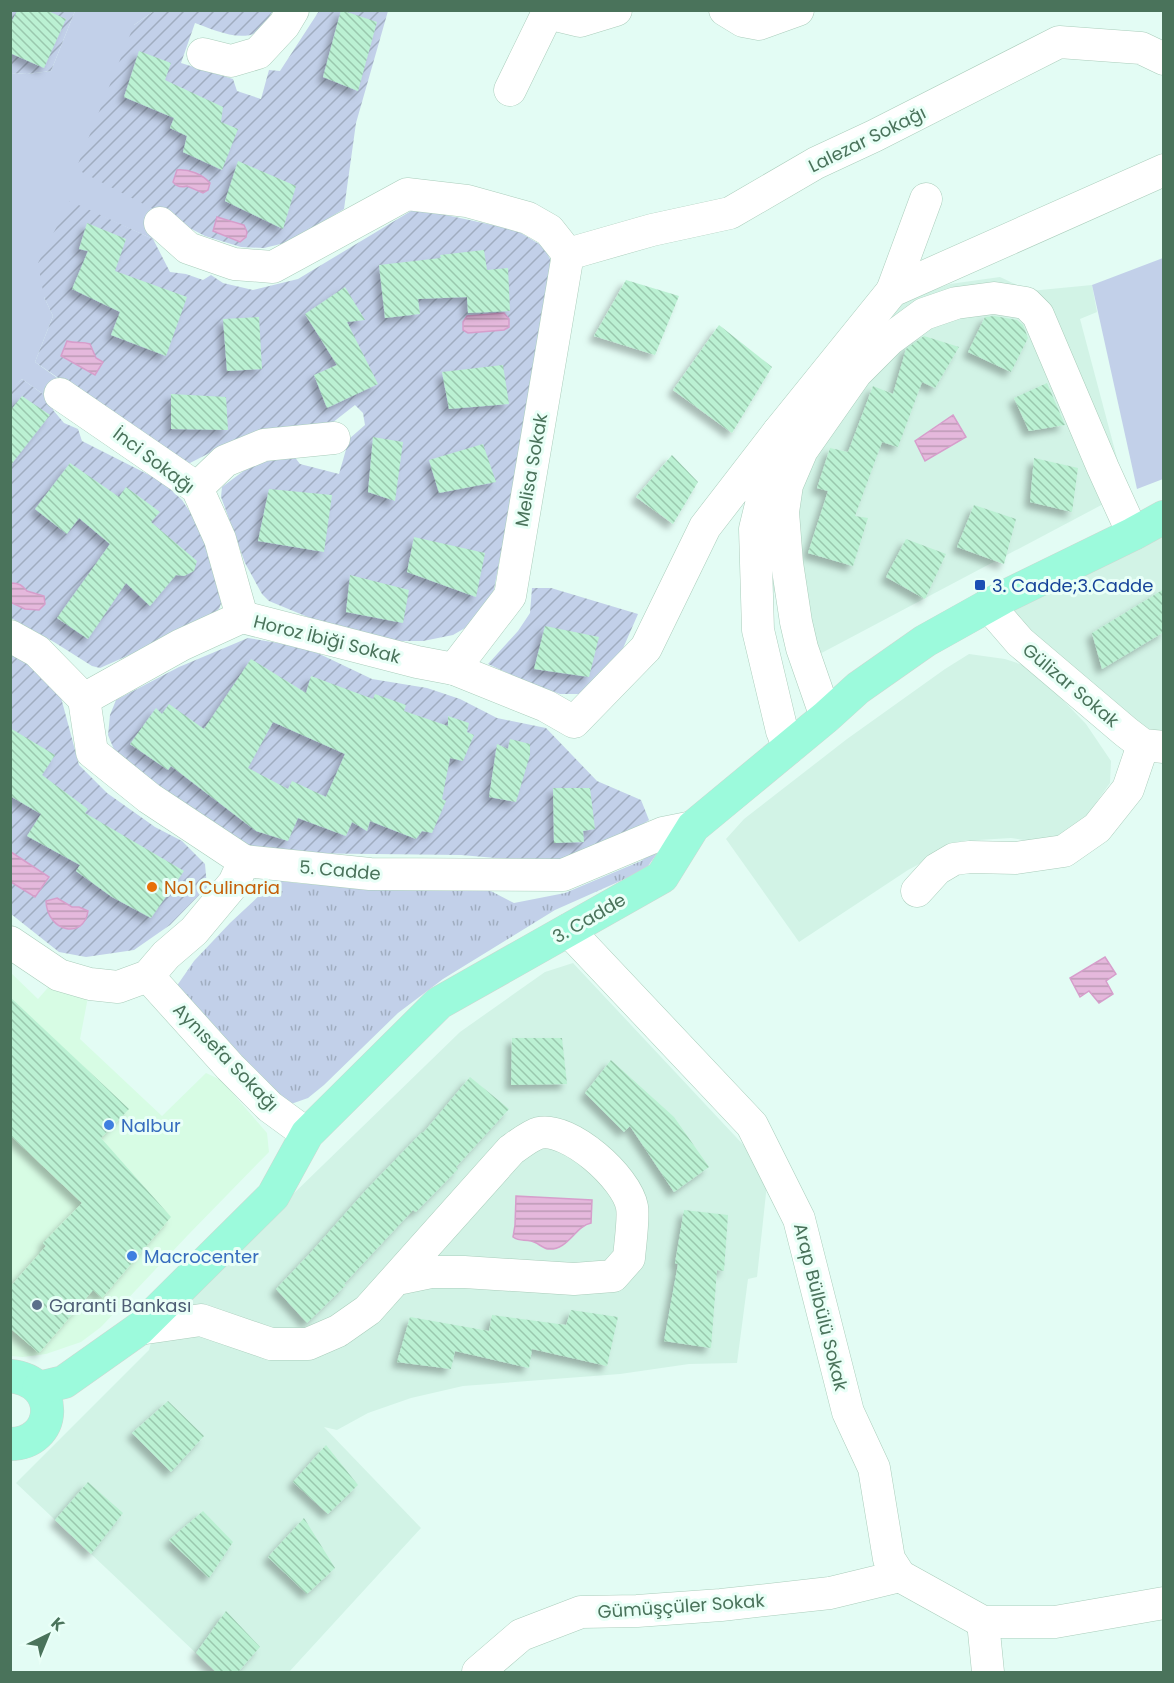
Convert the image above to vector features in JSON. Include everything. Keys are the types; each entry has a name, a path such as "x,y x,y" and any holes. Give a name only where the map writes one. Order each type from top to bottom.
{"main road":[{"name":"3. Cadde","path":"40,1388 139,1329 273,1196 307,1134 440,1003 662,877 693,827 858,688 915,648 988,605 1164,517"},
{"path":"15,1448 33,1438 46,1419 40,1388"}],"street":[{"path":"203,54 231,61 258,54 284,25 293,10"},
{"path":"510,90 548,12 580,21 616,10"},
{"path":"725,10 743,21 759,24 798,10"},
{"name":"Lalezar Sokağı","path":"568,254 652,230 730,213 816,163 1059,42 1141,48 1164,59"},
{"path":"892,291 1164,170"},
{"path":"160,223 188,248 234,264 273,267 407,194 467,201 528,218 549,230 568,254"},
{"path":"789,748 782,731 758,630 754,528 779,430 892,291 926,199"},
{"name":"Melisa Sokak","path":"454,669 510,596 568,254"},
{"path":"826,717 802,648 796,622 787,563 783,512 787,485 801,450 856,373 890,339 924,314 957,303 994,298 1026,303 1038,315 1102,468 1133,534"},
{"name":"İnci Sokağı","path":"60,394 197,488 220,539 242,617"},
{"name":"Horoz İbiği Sokak","path":"84,699 181,645 242,617 417,662 454,669 546,706 574,722 646,648 705,527 779,430"},
{"path":"197,488 225,461 264,445 334,438"},
{"name":"Gülizar Sokak","path":"988,605 1020,642 1154,746"},
{"path":"10,636 37,651 84,699 92,752 149,798 244,861 234,883 194,931 166,955 148,976 118,987 90,984 59,975 10,942"},
{"path":"917,891 937,869 954,859 1016,858 1064,851 1097,828 1128,789 1154,746"},
{"name":"5. Cadde","path":"244,861 370,874 563,875 663,833 693,827"},
{"name":"Arap Bülbülü Sokak","path":"568,930 752,1125 799,1219 848,1412 874,1468 889,1559 900,1576"},
{"name":"Aynısefa Sokağı","path":"148,976 230,1067 270,1107 307,1134"},
{"path":"139,1329 201,1320 271,1344 308,1344 338,1331 368,1310 511,1150 538,1133 560,1134 593,1155 622,1184 632,1206 629,1258 613,1276 574,1279 431,1272 397,1279"},
{"path":"900,1576 983,1622 1055,1622 1164,1603"},
{"name":"Gümüşçüler Sokak","path":"478,1672 521,1635 581,1612 637,1611 743,1603 830,1593 900,1576"},
{"path":"983,1622 988,1672"}],"shaded area":[{"path":"177,170 191,171 203,177 210,183 208,190 203,193 187,186 176,185 173,182"},
{"path":"217,217 244,225 247,232 246,237 240,242 213,231"},
{"path":"1000,277 1030,291 1092,285 1097,312 1080,319 1126,492 797,666 771,581 767,503 900,302 950,284"},
{"path":"504,313 509,319 509,327 504,330 468,333 463,330 463,322 467,316"},
{"path":"67,341 90,344 96,358 103,362 95,375 61,356"},
{"path":"953,415 966,437 925,461 915,441"},
{"path":"1163,536 1163,739 1126,732 988,605 1061,569"},
{"path":"11,583 44,596 45,604 39,610 25,609 12,603"},
{"path":"969,654 1005,659 1032,668 1086,724 1111,761 1110,783 1075,832 1049,844 1011,838 962,841 908,870 799,942 726,839 744,819 847,739"},
{"path":"11,852 49,877 35,897 11,882"},
{"path":"57,898 72,907 88,911 80,926 66,929 52,920 46,901"},
{"path":"1105,957 1116,974 1106,981 1113,994 1099,1003 1089,991 1080,997 1070,978"},
{"path":"573,963 750,1152 767,1184 757,1277 748,1279 737,1363 689,1364 620,1374 463,1386 411,1398 368,1413 337,1430 324,1427 421,1528 289,1672 216,1672 16,1483 149,1350 157,1320 181,1303 460,1032 545,972"},
{"path":"10,972 38,999 52,983 88,997 80,1039 162,1116 206,1073 221,1080 267,1133 269,1152 101,1327 81,1342 46,1354 23,1357 10,1356"},
{"path":"516,1196 592,1200 591,1223 585,1225 555,1249 548,1249 529,1240 518,1239 513,1237"}],"green space":[{"path":"10,11 75,11 51,71 11,73"},
{"path":"75,11 154,11 134,25 164,215 153,239 70,202 44,297 53,316 35,362 67,385 54,402 22,379 11,390 11,73 51,71"},
{"path":"154,11 273,11 260,30 245,36 219,32 195,23 181,63 233,79 237,91 261,99 269,70 280,71 319,11 388,11 356,123 344,209 289,242 264,248 241,247 205,236 76,169 134,25"},
{"path":"70,201 153,239 170,272 186,274 203,280 211,275 223,283 253,290 298,279 411,211 432,212 516,230 544,247 556,271 494,589 489,607 477,621 453,635 423,641 394,641 315,620 269,601 262,594 245,563 221,497 222,487 268,453 287,447 300,464 339,474 349,439 365,425 363,413 355,405 332,423 271,429 235,440 188,464 35,362 53,316 44,297 38,263"},
{"path":"1163,258 1163,479 1137,489 1092,285"},
{"path":"22,379 54,402 53,410 64,423 78,429 82,441 163,482 182,500 200,527 222,601 219,609 145,648 100,668 92,666 11,618 10,390"},
{"path":"532,588 551,588 638,614 614,669 586,694 560,694 488,664 518,631 530,613"},
{"path":"248,638 307,648 372,679 427,688 460,699 497,718 546,728 597,781 641,800 649,820 608,849 554,863 461,855 287,853 249,848 226,830 163,793 115,752 108,735 110,715 116,700 179,667"},
{"path":"10,648 59,690 79,765 107,793 155,827 182,841 205,864 207,887 170,925 134,950 86,957 59,952 11,914"},
{"path":"664,844 645,870 555,910 443,979 398,1013 324,1085 308,1098 291,1104 279,1103 174,990 194,961 276,880 389,890 435,883 485,888 514,903 565,893 641,861"}],"building":[{"path":"341,10 377,22 358,91 323,77"},
{"path":"17,11 48,11 66,19 44,68 10,53 10,25"},
{"path":"139,51 171,63 165,80 223,107 221,122 238,129 222,170 183,152 187,136 170,128 174,118 124,97"},
{"path":"238,161 296,186 283,229 225,201"},
{"path":"87,223 126,239 115,271 187,297 166,356 111,335 120,312 72,289 88,251 79,249"},
{"path":"484,250 487,270 508,268 510,311 468,313 467,297 418,299 420,314 385,318 379,265 441,258 440,255"},
{"path":"626,280 679,296 655,355 594,336"},
{"path":"345,287 365,320 347,322 378,384 327,408 314,375 337,365 305,314"},
{"path":"994,316 1017,320 1023,325 1028,338 1011,372 968,352 985,317"},
{"path":"259,317 262,369 227,371 223,319"},
{"path":"719,325 772,367 732,433 673,390"},
{"path":"924,336 959,347 935,388 922,382 898,447 882,442 855,516 868,518 853,566 808,553 828,491 817,488 830,448 848,452 873,386 893,394 906,349"},
{"path":"503,365 509,404 449,409 442,372"},
{"path":"1047,383 1065,425 1029,431 1014,398"},
{"path":"171,394 226,397 228,430 171,429"},
{"path":"22,396 50,415 10,466 10,411"},
{"path":"373,437 403,442 395,501 368,492"},
{"path":"483,444 496,482 439,493 429,460"},
{"path":"672,455 698,482 673,524 636,497"},
{"path":"1034,458 1078,468 1072,512 1030,502"},
{"path":"70,463 119,497 126,487 160,512 151,522 197,561 194,571 184,576 176,575 150,606 126,583 88,639 57,618 110,544 79,518 67,534 35,509"},
{"path":"269,489 332,495 324,552 258,541"},
{"path":"974,505 1016,519 1004,564 957,547"},
{"path":"414,537 485,553 476,597 407,572"},
{"path":"906,539 946,554 925,599 886,577"},
{"path":"350,575 409,590 403,623 346,612"},
{"path":"1164,589 1164,632 1102,669 1092,633"},
{"path":"545,626 599,637 589,677 534,669"},
{"path":"251,659 306,693 311,676 373,699 375,694 406,705 404,711 448,726 448,716 469,723 467,732 474,735 463,761 450,758 442,799 446,801 432,833 422,831 416,839 370,821 367,831 352,822 346,836 298,818 288,841 256,831 171,766 168,770 130,744 156,708 162,714 169,704 204,729","holes":["273,722 345,754 326,797 292,781 288,789 248,768"]},
{"path":"10,728 55,755 42,775 88,809 85,813 184,871 151,918 112,897 76,871 80,865 27,836 41,814 10,796"},
{"path":"510,739 530,744 530,755 516,802 489,797 497,744 508,749"},
{"path":"553,788 590,788 595,829 583,831 584,842 554,843"},
{"path":"10,997 129,1109 101,1138 171,1217 102,1298 93,1290 39,1353 10,1328 10,1287 46,1246 43,1243 82,1203 10,1135"},
{"path":"512,1038 562,1038 567,1084 511,1085"},
{"path":"611,1060 674,1117 709,1167 674,1192 630,1126 624,1132 585,1093"},
{"path":"470,1077 509,1109 456,1167 458,1169 416,1212 413,1210 344,1284 346,1285 307,1323 276,1289 366,1190 423,1133"},
{"path":"684,1210 728,1215 724,1271 717,1270 711,1348 664,1341 678,1264 675,1263"},
{"path":"571,1310 618,1317 607,1366 532,1349 529,1368 455,1351 451,1369 397,1362 410,1317 489,1331 492,1315 566,1325"},
{"path":"168,1401 204,1436 171,1472 132,1433"},
{"path":"326,1445 358,1485 328,1514 293,1482"},
{"path":"88,1482 123,1513 91,1554 55,1520"},
{"path":"203,1511 233,1542 209,1578 169,1540"},
{"path":"304,1518 335,1568 307,1594 268,1557"},
{"path":"226,1611 260,1647 238,1672 216,1672 196,1653"}],"place":[{"name":"3. Cadde;3.Cadde","path":"980,585"},
{"name":"No1 Culinaria","path":"152,887"},
{"name":"Nalbur","path":"109,1125"},
{"name":"Macrocenter","path":"132,1256"},
{"name":"Garanti Bankası","path":"37,1305"}]}
